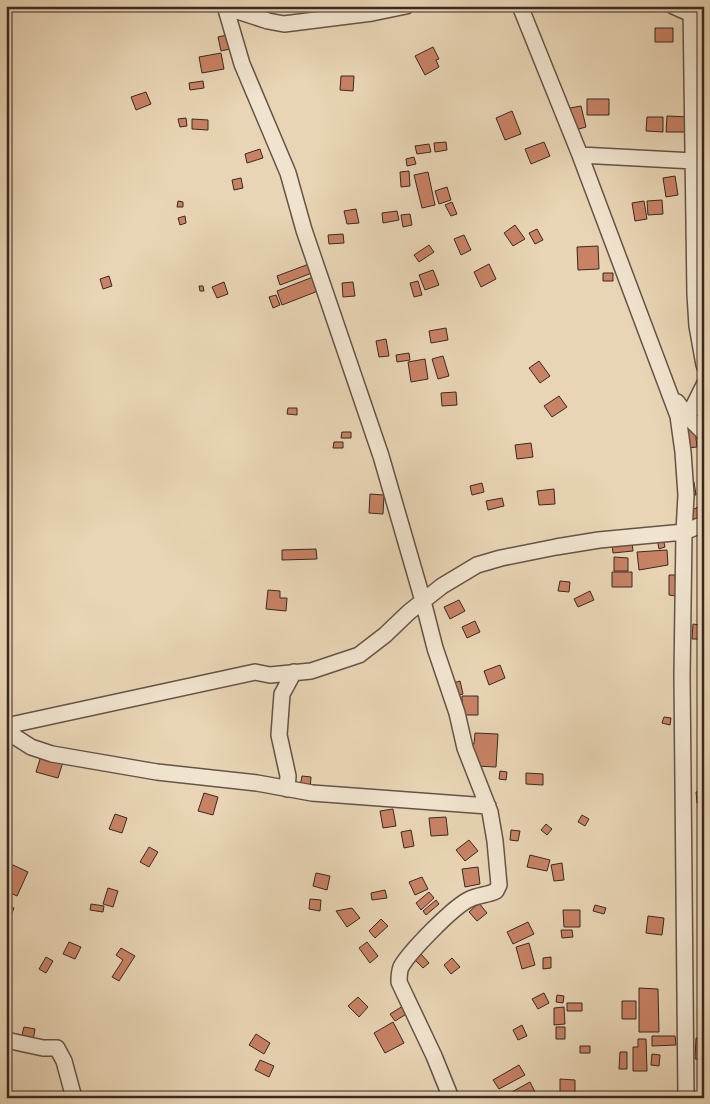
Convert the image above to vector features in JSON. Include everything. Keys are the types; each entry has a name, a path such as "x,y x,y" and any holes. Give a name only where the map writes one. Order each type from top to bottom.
{"street":[{"path":"225,6 268,21 284,24 372,13 406,6"},
{"path":"225,6 242,64 288,173 304,230 381,456 435,648 457,713 465,748 488,806 495,841 499,886 496,891 469,899 453,912 420,944 401,967 399,974 399,982 434,1056 451,1098"},
{"path":"520,6 580,155 678,416 686,495 682,686 686,1098"},
{"path":"673,6 698,13 697,162 700,323 704,366"},
{"path":"580,155 697,162"},
{"path":"688,417 704,385"},
{"path":"669,391 688,417 704,433"},
{"path":"6,726 255,672 270,675 311,671 359,655 442,586 477,565 501,558 599,540 684,532 704,524"},
{"path":"287,788 288,776 278,735 282,694 294,672"},
{"path":"6,731 32,746 60,756 157,772 257,783 312,793 488,806"},
{"path":"6,1040 57,1048 64,1061 74,1098"}],"building":[{"path":"655,28 673,28 673,42 655,42"},
{"path":"227,35 230,49 221,51 218,37"},
{"path":"433,47 439,59 436,60 439,67 425,75 415,56"},
{"path":"221,53 224,69 202,73 199,57"},
{"path":"341,76 354,76 353,91 340,90"},
{"path":"203,81 204,88 190,90 189,83"},
{"path":"146,92 151,104 136,110 131,97"},
{"path":"587,99 609,99 609,115 587,115"},
{"path":"581,106 586,127 575,130 570,108"},
{"path":"512,111 521,134 505,140 496,118"},
{"path":"667,116 690,117 690,132 666,132"},
{"path":"647,117 663,117 663,132 646,131"},
{"path":"186,118 187,126 180,127 178,119"},
{"path":"192,119 208,120 208,130 192,129"},
{"path":"446,142 447,150 435,152 434,143"},
{"path":"544,142 550,156 531,164 525,149"},
{"path":"429,144 431,152 417,154 415,146"},
{"path":"260,149 263,158 247,163 245,154"},
{"path":"414,157 416,164 407,166 406,159"},
{"path":"409,171 410,186 401,187 400,172"},
{"path":"428,172 435,205 422,208 414,175"},
{"path":"675,176 678,195 666,197 663,178"},
{"path":"241,178 243,188 234,190 232,180"},
{"path":"447,187 451,200 439,204 435,191"},
{"path":"662,200 663,214 648,215 647,201"},
{"path":"178,201 183,202 183,207 177,207"},
{"path":"644,201 647,219 635,221 632,203"},
{"path":"452,202 457,214 451,216 445,205"},
{"path":"356,209 359,223 347,224 344,211"},
{"path":"397,211 399,220 383,223 382,213"},
{"path":"410,214 412,225 403,227 401,215"},
{"path":"185,216 186,223 180,225 178,218"},
{"path":"515,225 525,239 513,246 504,233"},
{"path":"537,229 543,240 535,244 529,233"},
{"path":"343,234 344,243 329,244 328,235"},
{"path":"464,235 471,250 461,255 454,239"},
{"path":"429,245 434,252 419,262 414,255"},
{"path":"598,246 599,269 578,270 577,247"},
{"path":"309,264 312,273 280,285 277,276"},
{"path":"489,264 496,279 481,287 474,272"},
{"path":"433,270 439,285 425,290 419,275"},
{"path":"603,273 613,273 613,281 603,281"},
{"path":"109,276 112,286 103,289 100,279"},
{"path":"313,277 318,291 282,305 277,291"},
{"path":"418,281 422,295 414,297 410,283"},
{"path":"224,282 228,294 217,298 212,287"},
{"path":"353,282 355,296 343,297 342,283"},
{"path":"199,286 203,286 204,291 200,291"},
{"path":"276,295 280,305 273,308 269,297"},
{"path":"446,328 448,340 431,343 429,331"},
{"path":"386,339 389,356 379,357 376,341"},
{"path":"409,353 410,360 397,362 396,355"},
{"path":"443,356 449,376 438,379 432,359"},
{"path":"425,359 428,379 411,382 408,362"},
{"path":"539,361 550,376 540,383 529,368"},
{"path":"456,392 457,405 442,406 441,393"},
{"path":"559,396 567,407 552,417 544,406"},
{"path":"288,408 297,408 297,415 287,414"},
{"path":"695,429 697,447 687,448 684,431"},
{"path":"342,432 351,432 351,438 341,438"},
{"path":"334,442 343,442 343,448 333,448"},
{"path":"531,443 533,457 517,459 515,445"},
{"path":"704,479 704,503 698,481"},
{"path":"694,482 696,495 690,495 689,483"},
{"path":"482,483 484,492 472,495 470,486"},
{"path":"554,489 555,504 539,505 537,491"},
{"path":"370,494 384,495 383,514 369,513"},
{"path":"502,498 504,506 488,510 486,501"},
{"path":"700,506 703,518 693,521 690,511"},
{"path":"663,538 665,547 659,549 657,539"},
{"path":"632,542 633,551 613,553 612,543"},
{"path":"316,549 317,559 282,560 282,550"},
{"path":"667,550 668,565 639,570 637,552"},
{"path":"614,557 628,558 628,571 614,571"},
{"path":"612,572 632,572 632,587 612,587"},
{"path":"669,575 675,575 676,596 669,595"},
{"path":"560,581 570,582 569,592 558,591"},
{"path":"268,590 280,591 280,598 287,598 286,611 266,609"},
{"path":"590,591 594,600 578,607 574,599"},
{"path":"459,600 465,611 450,619 444,607"},
{"path":"475,621 480,632 467,638 462,627"},
{"path":"693,624 700,625 699,639 692,639"},
{"path":"500,665 505,678 489,685 484,671"},
{"path":"460,681 463,694 456,696 453,683"},
{"path":"462,696 478,696 478,715 462,715"},
{"path":"664,717 671,718 670,725 662,723"},
{"path":"475,733 498,734 496,767 475,766 475,753 471,753 468,743 474,744"},
{"path":"41,756 63,762 58,778 36,772"},
{"path":"500,771 507,772 506,780 499,779"},
{"path":"526,773 543,774 543,785 526,784"},
{"path":"302,776 311,777 310,789 300,787"},
{"path":"704,791 704,803 697,803 696,792"},
{"path":"204,793 218,797 213,815 198,811"},
{"path":"393,809 396,826 383,828 380,811"},
{"path":"115,814 127,818 122,833 109,829"},
{"path":"582,815 589,819 585,826 578,822"},
{"path":"446,817 448,835 431,836 429,818"},
{"path":"546,824 552,829 547,835 541,830"},
{"path":"411,830 414,846 404,848 401,832"},
{"path":"511,830 520,831 518,841 510,840"},
{"path":"469,840 478,851 465,861 456,850"},
{"path":"149,847 158,852 149,867 140,862"},
{"path":"530,855 550,860 547,871 527,867"},
{"path":"562,863 564,880 554,881 551,865"},
{"path":"13,865 28,872 17,896 6,891 6,880"},
{"path":"478,867 480,884 465,887 462,869"},
{"path":"316,873 330,876 327,890 313,886"},
{"path":"422,877 428,889 415,895 409,882"},
{"path":"108,888 118,891 113,907 103,904"},
{"path":"385,890 387,898 372,900 371,893"},
{"path":"429,892 434,898 421,910 416,903"},
{"path":"310,899 321,900 320,911 309,909"},
{"path":"436,900 439,904 426,915 423,911"},
{"path":"479,903 487,913 477,921 469,912"},
{"path":"91,904 104,906 103,912 90,910"},
{"path":"595,905 606,908 604,914 593,911"},
{"path":"6,906 14,908 6,928"},
{"path":"352,908 360,918 347,927 336,911"},
{"path":"563,910 580,910 580,927 564,927"},
{"path":"648,916 664,918 662,935 646,933"},
{"path":"381,919 388,926 375,938 369,931"},
{"path":"528,922 534,934 513,944 507,932"},
{"path":"561,930 572,930 573,937 562,938"},
{"path":"69,942 81,947 75,959 63,954"},
{"path":"367,942 378,956 370,963 359,948"},
{"path":"529,943 535,965 522,969 516,947"},
{"path":"121,948 135,956 119,981 112,977 123,960 116,955"},
{"path":"421,954 429,963 423,968 414,959"},
{"path":"46,957 53,961 46,973 39,969"},
{"path":"551,957 551,968 543,969 543,958"},
{"path":"452,958 460,967 451,974 444,965"},
{"path":"639,988 658,989 659,1032 639,1032"},
{"path":"544,993 549,1003 538,1009 532,999"},
{"path":"557,995 564,996 563,1003 556,1002"},
{"path":"358,997 368,1007 359,1017 348,1006"},
{"path":"622,1001 636,1001 636,1019 622,1019"},
{"path":"567,1003 582,1003 582,1011 567,1011"},
{"path":"403,1006 408,1013 395,1021 390,1014"},
{"path":"564,1007 565,1024 554,1025 554,1008"},
{"path":"393,1022 404,1043 385,1053 374,1033"},
{"path":"522,1025 527,1036 518,1040 513,1030"},
{"path":"24,1027 35,1029 33,1041 21,1039"},
{"path":"556,1027 565,1027 565,1039 556,1039"},
{"path":"256,1034 270,1043 264,1054 249,1045"},
{"path":"652,1036 675,1036 676,1045 652,1046"},
{"path":"696,1038 704,1038 704,1059 695,1059"},
{"path":"638,1039 646,1039 647,1071 633,1071 633,1047 638,1047"},
{"path":"580,1046 590,1046 590,1053 580,1053"},
{"path":"620,1052 627,1052 627,1069 619,1069"},
{"path":"652,1054 660,1055 659,1066 651,1065"},
{"path":"260,1060 274,1066 269,1077 255,1070"},
{"path":"519,1065 525,1075 499,1089 493,1080"},
{"path":"560,1079 575,1080 575,1095 560,1095"},
{"path":"530,1082 535,1092 523,1098 501,1098"},
{"path":"476,1092 479,1097 472,1098 471,1095"}]}
